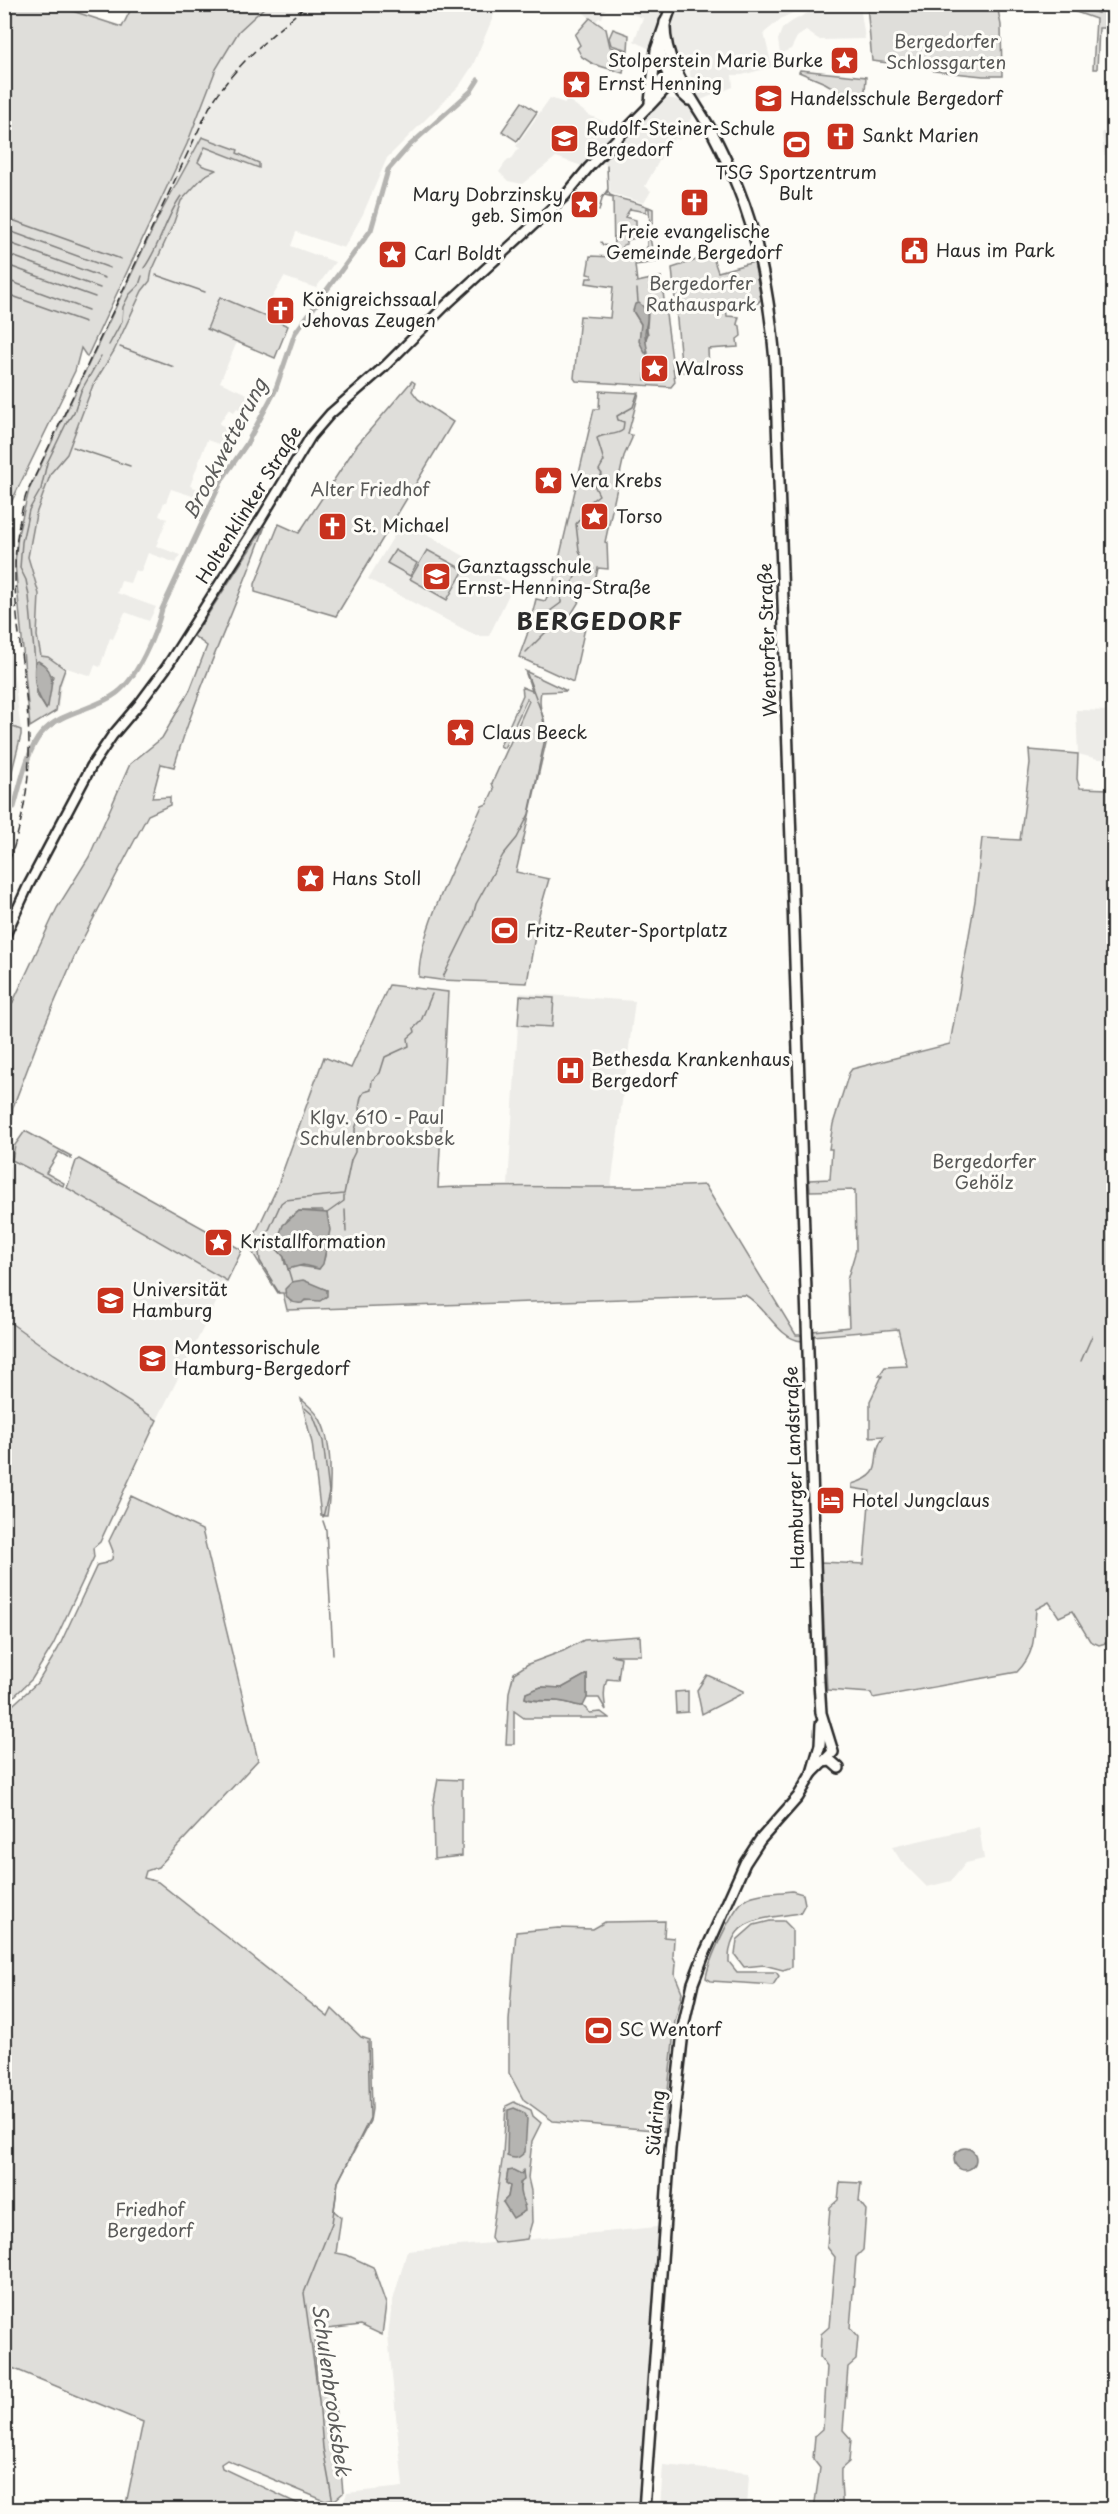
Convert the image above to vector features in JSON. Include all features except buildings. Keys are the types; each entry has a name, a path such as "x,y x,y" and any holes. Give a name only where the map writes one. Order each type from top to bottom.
{"main road":[{"path":"649,105 658,40 672,4"},
{"path":"649,105 673,78 674,68 666,40 665,22"},
{"name":"Wentorfer Straße","path":"658,40 663,62 714,137 739,191 763,276 773,338 778,422 803,1181"},
{"path":"649,105 660,82 673,78"},
{"path":"662,93 671,93 692,104"},
{"name":"Holtenklinker Straße","path":"4,938 33,877 91,767 112,736 140,704 166,668 261,519 310,436 330,414 385,366 446,305 565,196 649,105"},
{"name":"Hamburger Landstraße","path":"803,1181 821,1713 833,1752 819,1758"},
{"name":"Südring","path":"644,2510 669,2160 684,2023 693,1983 745,1863 764,1835 798,1797 819,1758 821,1713"},
{"path":"819,1758 831,1761 839,1768"}],"shaded area":[{"path":"824,4 860,5 865,39 820,40 806,31 797,37 791,49 780,54 778,40 782,29"},
{"path":"267,5 498,5 473,65 460,85 387,158 363,214 344,248 296,232 291,246 335,262 316,288 284,277 262,315 220,298 207,329 237,342 220,382 258,399 250,415 237,408 234,412 229,409 219,424 241,433 233,449 207,440 190,486 209,493 205,500 171,489 164,502 159,516 167,519 156,546 180,555 176,563 148,553 141,572 135,570 130,583 121,581 117,593 156,607 149,621 125,612 113,639 110,638 100,667 95,665 91,676 67,668 61,686 58,710 30,727 15,563 18,534 29,490 160,215 156,212 187,144 216,69 239,31"},
{"path":"590,5 607,5 602,18 595,22 583,12"},
{"path":"607,5 666,5 652,50 634,41 643,18"},
{"path":"676,5 808,5 782,18 764,33 772,67 742,75 732,75 733,87 698,101 690,75 690,67 671,48 668,34"},
{"path":"661,97 689,102 696,110 679,140 675,138 666,149 645,186 651,191 644,203 610,193 608,166 601,161"},
{"name":"Rudolf-Steiner-Schule Bergedorf","path":"550,98 565,103 567,99 615,132 582,166 556,157 522,184 508,181 499,172 508,159 511,160 519,148 516,146"},
{"path":"1113,131 1113,154 1104,155 1102,132"},
{"path":"639,303 647,314 645,333 648,353 645,353 639,341 641,324 633,311 635,304"},
{"name":"Ganztagsschule Ernst-Henning-Straße","path":"403,521 511,583 512,588 489,636 477,636 368,579"},
{"path":"4,640 9,640 21,730 5,724"},
{"path":"38,661 49,670 52,681 46,709 38,693 34,677 35,663"},
{"path":"1076,710 1113,711 1113,759 1098,759 1078,754"},
{"name":"Bethesda Krankenhaus Bergedorf","path":"520,993 635,1001 611,1187 508,1185"},
{"name":"Universität Hamburg","path":"12,1160 67,1188 227,1281 157,1420 53,1354 5,1319 4,1181"},
{"path":"299,1211 327,1213 330,1230 323,1264 319,1269 303,1265 288,1269 284,1257 275,1247 283,1225"},
{"path":"303,1280 327,1290 327,1296 320,1301 305,1300 302,1303 290,1300 286,1296 285,1289 292,1282"},
{"path":"587,1674 587,1698 583,1706 525,1698 526,1693 541,1687 562,1688"},
{"path":"979,1827 984,1859 966,1863 951,1881 927,1887 901,1861 892,1847"},
{"path":"514,2108 525,2113 527,2119 525,2152 515,2158 507,2156 508,2110"},
{"path":"965,2148 973,2151 976,2159 973,2167 965,2170 957,2167 954,2159 957,2151"},
{"path":"513,2170 521,2174 523,2171 524,2180 520,2183 520,2188 525,2211 513,2218 503,2202 508,2197 510,2186 506,2183 508,2171"},
{"path":"657,2227 638,2509 341,2509 347,2493 403,2487 388,2335 392,2304 407,2251"},
{"path":"663,2465 749,2473 747,2509 660,2509"}],"green space":[{"path":"4,5 54,5 122,27 133,5 267,5 239,31 216,69 187,144 87,357 81,348 75,371 6,513 11,521 6,603 9,640 5,640"},
{"name":"Bergedorfer Schlossgarten","path":"867,5 997,5 1001,25 1002,76 934,71 932,68 872,61"},
{"path":"1056,5 1069,5 1098,13 1101,5 1113,5 1113,28 1099,28 1097,69 1093,69 1096,19"},
{"path":"590,18 606,29 610,47 627,51 623,73 593,64 582,57 577,48 580,45 575,35"},
{"path":"613,29 629,35 628,50 611,45 609,38"},
{"path":"800,70 866,77 864,106 825,83 799,72"},
{"path":"522,102 537,112 517,141 502,131"},
{"path":"202,137 238,150 237,153 259,163 259,168 205,147 198,162 216,170 204,176 181,201 150,281 142,291 114,351 93,385 67,454 51,473 36,514 28,557 39,594 37,636 41,656 48,657 65,669 59,686 56,711 30,727 15,563 18,534 29,490 160,214","holes":["35,664 53,676 46,709 37,695"]},
{"path":"608,191 610,195 653,209 653,222 650,226 649,209 646,208 646,212 630,209 625,217 636,220 636,238 627,240 627,244 623,245 622,253 634,254 634,249 647,249 647,237 650,238 652,248 647,251 652,251 657,262 635,265 637,282 661,277 675,382 671,387 576,381 574,378 580,316 610,318 613,287 586,283 587,278 592,278 592,275 587,274 590,256 614,257 613,197 605,195","holes":["634,313 648,313 645,353 640,341 641,324"]},
{"name":"Bergedorfer Rathauspark","path":"712,255 718,272 754,262 761,299 758,303 738,305 737,302 737,305 726,306 727,316 739,317 737,324 740,326 741,336 737,339 738,347 708,349 709,371 682,372 672,268"},
{"path":"220,297 288,326 275,358 207,329"},
{"name":"Alter Friedhof","path":"412,381 415,383 412,391 418,399 453,422 336,616 255,592 255,584 279,524 299,533 357,445","holes":["336,517 341,521 336,529 339,534 326,535 324,526 331,518"]},
{"path":"600,391 639,393 628,434 632,435 632,438 624,456 605,542 607,543 608,569 598,568 593,591 586,590 564,626 585,628 573,682 519,657 536,599 545,601 553,585 594,409 599,409"},
{"path":"265,526 194,706 174,767 161,764 152,798 170,797 170,805 148,815 78,948 38,1041 13,1107 10,1135 5,1153 5,1019 57,908 89,857 130,764 162,738 190,690 207,646 194,636"},
{"path":"395,550 417,563 410,576 387,563"},
{"path":"427,550 464,570 447,600 410,579"},
{"path":"525,671 567,691 541,692 540,704 546,742 516,872 549,879 538,918 527,983 440,980 419,977 421,958 433,914 482,806 487,804 494,789 492,783 529,701 527,699 504,748 500,746 523,695 522,687 532,691"},
{"path":"5,724 21,730 21,735 5,799"},
{"name":"Bergedorfer Gehölz","path":"1029,750 1078,754 1077,779 1080,788 1109,789 1114,782 1113,1641 1099,1645 1090,1641 1072,1611 1059,1617 1049,1602 1036,1609 1031,1651 1017,1672 873,1698 871,1693 827,1690 821,1562 864,1564 870,1491 852,1488 852,1484 871,1475 876,1464 879,1444 884,1436 870,1437 870,1401 882,1376 879,1376 885,1367 907,1366 898,1329 813,1336 813,1331 849,1327 847,1280 856,1250 855,1190 810,1191 809,1180 830,1179 832,1149 829,1149 833,1124 852,1069 950,1044 975,901 982,838 1020,840 1030,763"},
{"name":"Klgv. 610 - Paul Schulenbrooksbek","path":"389,985 448,992 438,1188 705,1185 796,1335 802,1335 802,1341 786,1335 745,1295 287,1310 283,1293 278,1293 249,1247 276,1190 324,1057 351,1068","holes":["299,1211 323,1211 326,1248 323,1263 319,1269 285,1264 280,1233 288,1219","321,1288 327,1290 324,1299 291,1302 285,1293"]},
{"path":"520,996 554,998 552,1027 518,1025"},
{"path":"25,1131 71,1156 71,1159 59,1152 46,1173 64,1183 63,1186 12,1160 15,1145"},
{"path":"79,1159 242,1250 227,1281 67,1188 76,1161"},
{"path":"5,1319 54,1354 157,1420 100,1542 93,1548 94,1557 53,1645 32,1679 5,1705"},
{"path":"301,1399 318,1416 327,1438 330,1492 327,1516 321,1516 312,1443"},
{"name":"Friedhof Bergedorf","path":"131,1496 202,1530 258,1760 158,1867 146,1871 144,1878 158,1882 328,2017 332,2009 361,2037 370,2040 372,2109 370,2121 338,2182 334,2211 341,2217 336,2253 347,2255 373,2267 386,2304 382,2335 361,2325 319,2330 314,2346 317,2380 334,2394 343,2493 336,2499 325,2501 227,2460 221,2464 222,2468 309,2509 125,2509 143,2422 5,2365 5,1712 38,1682 58,1649 97,1565 112,1559 113,1551 109,1541"},
{"path":"640,1636 641,1655 611,1655 621,1657 618,1680 607,1679 604,1694 606,1710 599,1698 587,1698 587,1674 562,1688 541,1687 526,1693 525,1698 530,1700 567,1702 583,1706 590,1713 601,1712 609,1718 524,1718 514,1711 514,1744 506,1744 509,1692 514,1673 528,1664 563,1651 584,1640"},
{"path":"707,1675 743,1693 702,1714 697,1690"},
{"path":"688,1691 688,1712 676,1713 675,1692"},
{"path":"438,1779 462,1780 462,1856 434,1859 433,1806"},
{"path":"792,1891 803,1894 805,1904 800,1913 751,1922 735,1936 730,1947 729,1962 737,1972 776,1972 779,1976 773,1985 711,1981 706,1978 722,1935 741,1904 756,1895"},
{"name":"SC Wentorf","path":"665,1921 664,1937 674,1938 675,1975 682,1992 675,2021 664,2131 553,2121 523,2099 509,2073 509,2021 516,1932 558,1928 593,1929 605,1922"},
{"path":"770,1921 784,1921 792,1929 792,1967 783,1970 764,1965 744,1967 735,1955 737,1940 754,1925"},
{"path":"514,2102 531,2110 533,2116 541,2123 532,2141 528,2178 531,2191 532,2222 527,2239 494,2243 491,2237 503,2154 506,2106","holes":["508,2171 521,2174 523,2172 519,2193 525,2205 503,2202 508,2197 510,2186 506,2183"]},
{"path":"840,2182 861,2183 859,2201 866,2210 863,2250 856,2257 850,2328 858,2337 856,2360 848,2367 843,2430 851,2439 849,2462 841,2469 842,2509 814,2509 820,2468 813,2459 815,2436 823,2429 827,2367 820,2357 821,2334 829,2327 835,2257 827,2247 830,2207 838,2200"}],"waterway":[{"name":"Brookwetterung","path":"14,807 28,759 41,734 58,720 108,699 132,677 150,643 162,609 223,478 246,445 275,391 295,333 371,230 388,170 409,146 471,91 478,80"},
{"name":"Schulenbrooksbek","path":"599,211 602,198 608,189 607,166"},
{"path":"144,268 181,196"},
{"path":"4,217 121,259"},
{"path":"4,229 110,268"},
{"path":"4,241 105,278"},
{"name":"Schulenbrooksbek","path":"601,242 603,245 614,247"},
{"path":"4,253 100,288"},
{"path":"4,264 95,297"},
{"path":"156,275 205,292"},
{"path":"109,345 122,321 123,307 129,295 139,285 142,276"},
{"path":"4,279 88,310"},
{"name":"Schulenbrooksbek","path":"637,289 638,302"},
{"path":"4,293 85,322"},
{"name":"Schulenbrooksbek","path":"645,341 648,334 646,326"},
{"path":"120,347 174,367"},
{"name":"Schulenbrooksbek","path":"645,380 647,351"},
{"path":"35,663 29,596 26,580 20,568 22,542 29,510 41,489 47,463 74,412 81,391 101,356"},
{"name":"Schulenbrooksbek","path":"526,652 550,628 550,611 561,603 561,589 572,583 583,561 579,550 576,524 580,519 582,508 599,495 594,485 602,474 599,470 604,461 597,438 623,430 624,422 618,420 617,416 633,407 638,392"},
{"path":"73,447 130,466"},
{"name":"Schulenbrooksbek","path":"443,977 473,916 476,904 503,855 517,838 529,814 546,734 544,719 527,674"},
{"name":"Schulenbrooksbek","path":"272,1281 260,1261 259,1252 281,1203 285,1200 344,1194 351,1160 355,1152 355,1129 360,1115 361,1097 364,1092 371,1090 372,1080 380,1073 385,1057 409,1046 408,1038 415,1032 414,1028 421,1021 432,994"},
{"path":"327,1213 344,1201 344,1196"},
{"path":"345,1210 346,1232"},
{"path":"288,1269 292,1282"},
{"name":"Schulenbrooksbek","path":"274,1285 279,1293"},
{"path":"1081,1361 1092,1336"},
{"name":"Schulenbrooksbek","path":"305,1408 313,1415 323,1441 329,1492 323,1517"},
{"name":"Schulenbrooksbek","path":"323,1521 326,1530 333,1654"},
{"name":"Schulenbrooksbek","path":"333,2503 323,2448 319,2400 304,2293 332,2223 338,2182 370,2118 368,2042"}],"railway":[{"path":"4,875 23,811 29,762 28,713 15,589 15,558 26,495 209,108 219,92 242,65 308,4"}],"place":[{"name":"Stolperstein Marie Burke","path":"844,61"},
{"name":"Ernst Henning","path":"577,84"},
{"name":"Handelsschule Bergedorf","path":"769,99"},
{"name":"Sankt Marien","path":"841,136"},
{"name":"Rudolf-Steiner-Schule Bergedorf","path":"565,139"},
{"name":"TSG Sportzentrum Bult","path":"796,144"},
{"name":"Freie evangelische Gemeinde Bergedorf","path":"694,203"},
{"name":"Mary Dobrzinsky geb. Simon","path":"584,205"},
{"name":"Haus im Park","path":"915,251"},
{"name":"Carl Boldt","path":"393,254"},
{"name":"Königreichssaal Jehovas Zeugen","path":"281,310"},
{"name":"Walross","path":"654,369"},
{"name":"Vera Krebs","path":"549,481"},
{"name":"Torso","path":"595,517"},
{"name":"St. Michael","path":"332,526"},
{"name":"Ganztagsschule Ernst-Henning-Straße","path":"436,577"},
{"name":"Claus Beeck","path":"461,733"},
{"name":"Hans Stoll","path":"311,879"},
{"name":"Fritz-Reuter-Sportplatz","path":"505,931"},
{"name":"Bethesda Krankenhaus Bergedorf","path":"570,1070"},
{"name":"Kristallformation","path":"219,1242"},
{"name":"Universität Hamburg","path":"111,1300"},
{"name":"Montessorischule Hamburg-Bergedorf","path":"153,1358"},
{"name":"Hotel Jungclaus","path":"831,1501"},
{"name":"SC Wentorf","path":"598,2030"}],"district":[{"name":"BERGEDORF","path":"600,622"}]}
